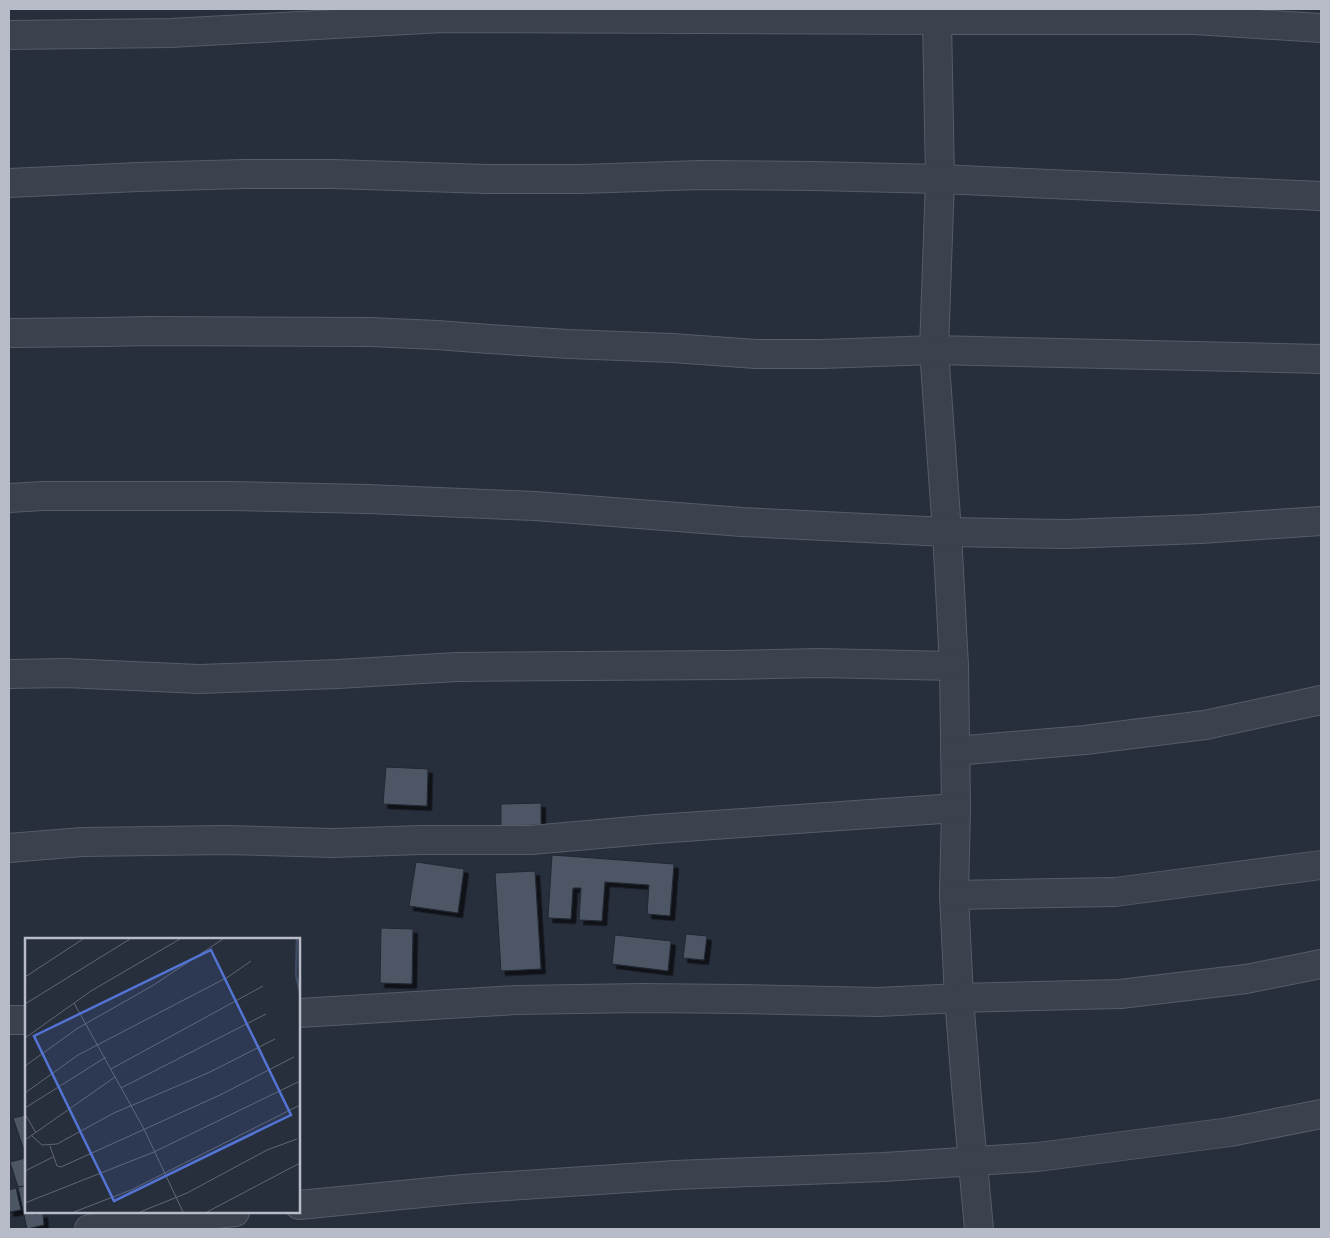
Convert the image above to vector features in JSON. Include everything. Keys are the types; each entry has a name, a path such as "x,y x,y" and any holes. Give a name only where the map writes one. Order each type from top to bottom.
{"street":[{"path":"9,34 171,33 443,18 938,15 1194,20 1321,28"},
{"path":"938,15 940,179 934,350 954,666 956,808 954,895 959,998 978,1229"},
{"path":"9,184 138,177 244,174 334,174 496,179 814,176 940,179 1321,196"},
{"path":"9,333 148,330 370,332 437,334 489,340 672,348 756,354 934,350 1321,359"},
{"path":"9,498 43,496 229,496 387,500 535,506 742,522 947,532 1067,534 1201,529 1321,521"},
{"path":"9,674 65,673 199,679 457,668 819,663 954,666"},
{"path":"955,751 1085,740 1205,724 1321,700"},
{"path":"9,848 82,842 531,840 647,829 956,808"},
{"path":"954,895 1114,892 1321,865"},
{"path":"300,1013 525,1000 642,998 878,1002 1120,994 1246,980 1321,964"},
{"path":"9,1020 25,1020"},
{"path":"300,1205 463,1189 666,1175 884,1167 1038,1157 1230,1132 1321,1114"},
{"path":"89,1229 225,1213"}],"building":[{"path":"386,767 428,769 427,806 383,804"},
{"path":"541,803 541,825 501,826 501,804"},
{"path":"552,855 674,864 670,916 647,914 649,885 605,882 602,921 579,920 581,888 573,888 571,919 548,918"},
{"path":"416,862 464,869 458,913 409,906"},
{"path":"535,871 541,969 501,971 495,873"},
{"path":"381,928 413,929 412,984 380,983"},
{"path":"686,934 707,936 704,960 683,958"},
{"path":"615,935 671,941 668,971 612,964"},
{"path":"25,1115 25,1153 13,1118"},
{"path":"25,1158 25,1186 18,1187 10,1162"},
{"path":"25,1186 25,1213 43,1213 44,1225 27,1229 18,1187"},
{"path":"16,1188 21,1210 9,1212 9,1190"}]}
